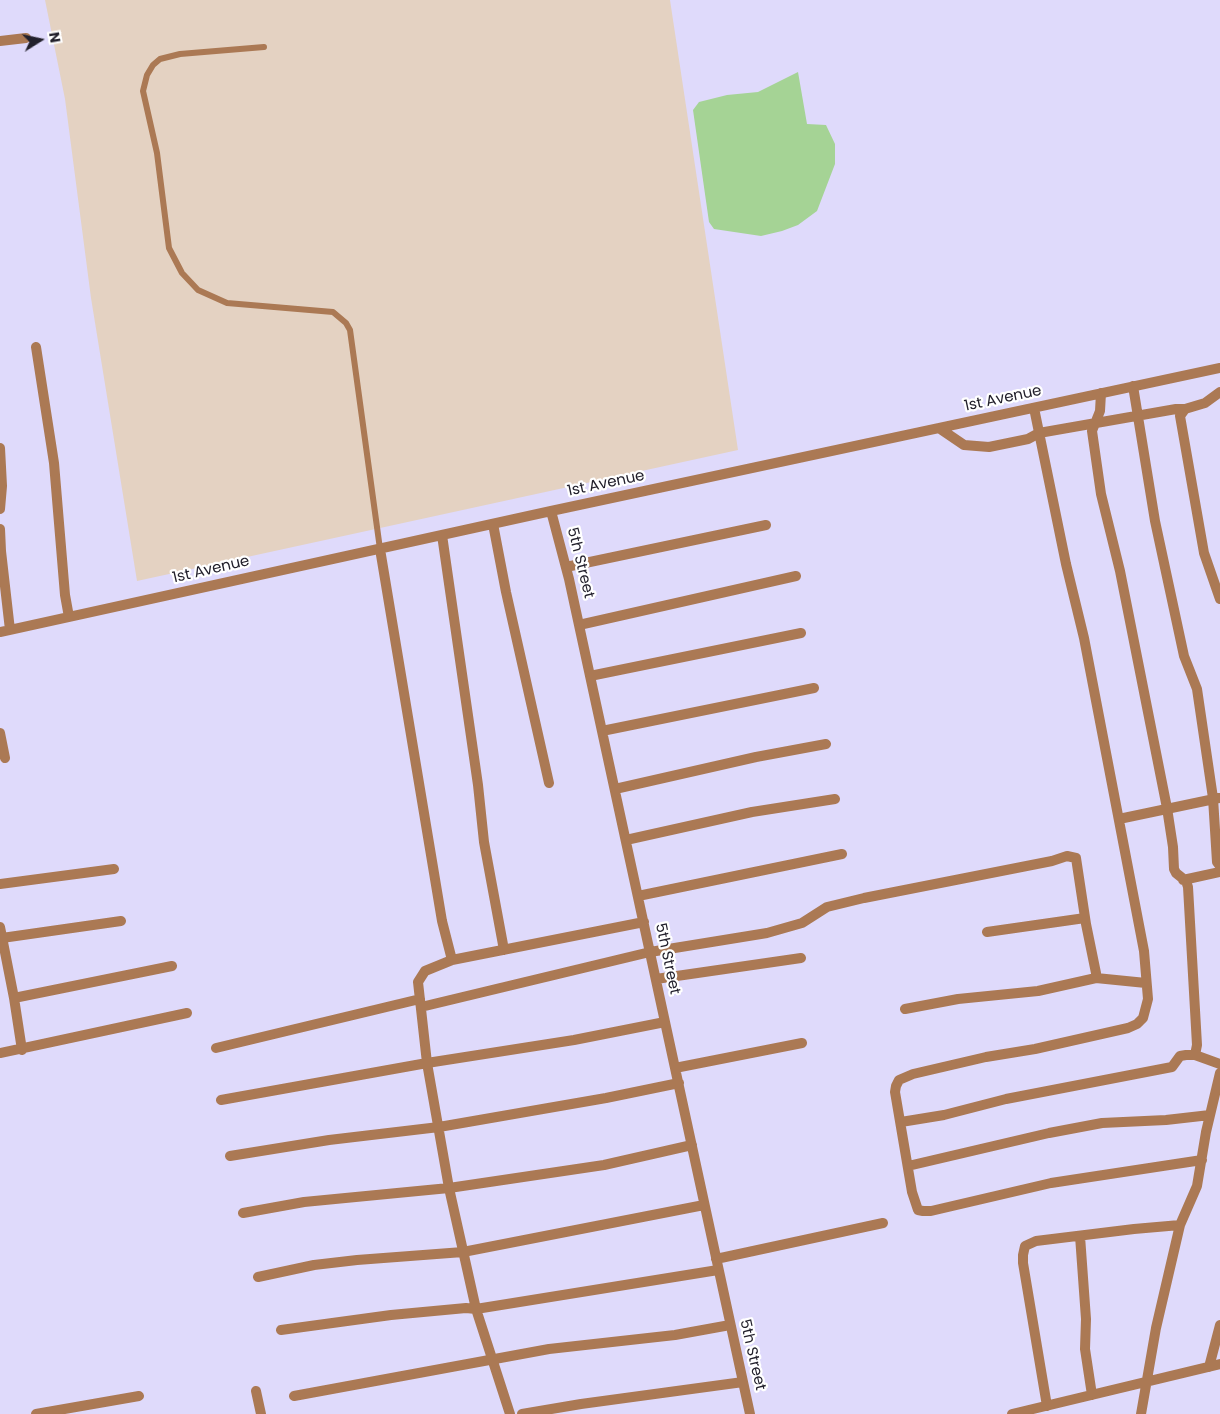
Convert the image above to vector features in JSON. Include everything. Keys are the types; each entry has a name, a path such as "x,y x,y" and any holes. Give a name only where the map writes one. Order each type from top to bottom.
{"street":[{"path":"0,41 26,38"},
{"path":"36,347 54,463 65,595 69,617"},
{"name":"1st Avenue","path":"5,631 551,511 1220,369"},
{"path":"1133,386 1155,521 1184,656 1197,689 1217,798 1218,862 1220,866"},
{"path":"939,428 964,445 989,447 1028,439 1039,433 1176,409 1186,409 1205,403 1220,392"},
{"path":"1101,393 1100,411 1092,431 1101,494 1120,571 1167,808 1173,847 1174,869 1188,887 1196,1036 1195,1055"},
{"path":"1034,408 1066,564 1084,638 1119,819 1144,951 1148,999 1138,1024 1128,1028 1035,1049 986,1057 903,1077 899,1080 895,1092 912,1192 917,1208 927,1212 1051,1183 1202,1160"},
{"path":"1186,409 1180,416 1181,427 1204,553 1220,599"},
{"path":"0,448 2,486 0,509"},
{"name":"5th Street","path":"551,511 579,625 750,1414"},
{"path":"494,524 506,592 549,783"},
{"path":"566,567 766,525"},
{"path":"0,529 5,631"},
{"path":"442,535 478,785 484,842 504,950"},
{"path":"380,549 442,921 452,960"},
{"path":"579,625 796,576"},
{"path":"590,676 801,633"},
{"path":"602,731 814,688"},
{"path":"0,733 5,758"},
{"path":"615,790 756,756 826,744"},
{"path":"1119,819 1217,798"},
{"path":"626,840 752,812 835,799"},
{"path":"638,896 842,854"},
{"path":"216,1048 650,952 767,933 802,923 816,912 833,906 1070,856 1078,861 1085,918 1096,978"},
{"path":"0,884 114,869"},
{"path":"1183,880 1220,872"},
{"path":"988,932 1085,918"},
{"path":"2,938 121,921"},
{"path":"510,1414 476,1309 449,1188 427,1063 418,982 425,972 452,960 644,922"},
{"path":"0,927 22,1050"},
{"path":"656,979 801,958"},
{"path":"14,998 172,966"},
{"path":"906,1009 958,999 1038,991 1096,978 1146,983"},
{"path":"0,1054 187,1013"},
{"path":"221,1100 427,1063 574,1040 665,1022"},
{"path":"675,1068 802,1043"},
{"path":"901,1122 1006,1099 1172,1067 1180,1056 1190,1054 1220,1064"},
{"path":"1141,1414 1156,1328 1180,1225 1197,1186 1210,1115 1220,1074"},
{"path":"230,1156 329,1140 439,1127 606,1098 678,1083"},
{"path":"908,1166 1040,1135 1102,1123 1166,1120 1210,1115"},
{"path":"243,1213 304,1202 449,1188 604,1165 692,1145"},
{"path":"258,1277 314,1265 463,1252 704,1205"},
{"path":"281,1330 391,1315 466,1308 476,1309 665,1280 717,1264 883,1223"},
{"path":"1047,1406 1023,1263 1023,1249 1029,1243 1036,1241 1180,1225"},
{"path":"1080,1236 1086,1319 1085,1349 1092,1395"},
{"path":"294,1396 549,1349 675,1335 730,1325"},
{"path":"1209,1367 1220,1325"},
{"path":"1017,1413 1220,1364"},
{"path":"522,1414 743,1382"},
{"path":"256,1391 261,1414"},
{"path":"36,1414 139,1396"}],"lane":[{"path":"264,47 180,54 160,59 153,65 147,75 143,92 157,153 169,248 182,273 198,290 227,303 334,312 346,323 350,330 380,549"}],"shaded area":[{"path":"45,0 670,0 738,450 137,581 91,298 65,99"}],"green space":[{"path":"798,72 807,124 826,125 835,144 835,164 817,211 798,225 761,236 714,229 709,222 693,110 699,102 727,95 758,92"}]}
